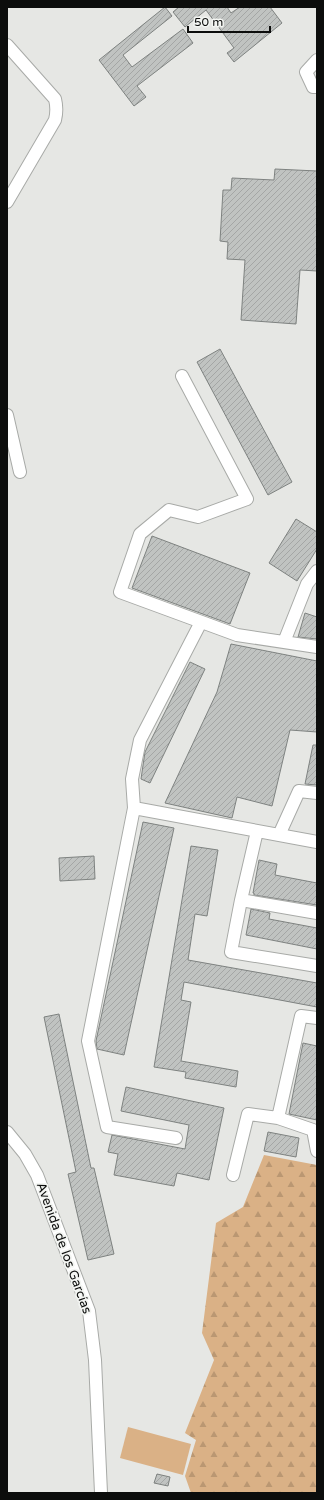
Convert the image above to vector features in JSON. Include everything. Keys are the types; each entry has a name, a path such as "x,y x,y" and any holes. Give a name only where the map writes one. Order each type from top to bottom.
{"street":[{"path":"7,45 55,99 57,106 55,120 7,202"},
{"path":"317,60 306,72 313,87 317,87"},
{"path":"182,376 247,499 198,517 169,510 140,534 120,592 237,635 317,647"},
{"path":"7,415 20,472"},
{"path":"284,642 307,584 317,571"},
{"path":"176,1138 108,1126 88,1041 134,808 132,779 140,740 201,622"},
{"path":"279,835 299,791 317,792"},
{"path":"134,808 317,842"},
{"path":"257,831 231,952 317,966"},
{"path":"241,900 317,913"},
{"path":"278,1118 301,1016 317,1018"},
{"path":"233,1175 248,1114 278,1118 313,1130 317,1151"},
{"name":"Avenida de los Garcías","path":"7,1132 26,1154 37,1175 89,1311 95,1360 101,1493"}],"green space":[{"path":"264,1155 317,1165 317,1493 191,1493 185,1476 196,1440 185,1433 214,1360 202,1333 216,1223 243,1207"},
{"path":"128,1427 191,1444 183,1475 120,1458"}],"building":[{"path":"165,7 172,16 123,55 132,67 183,29 193,43 137,86 146,97 134,106 99,60"},
{"path":"179,7 227,7 231,13 240,7 270,7 282,23 234,62 227,53 234,48 206,10 185,27 173,12"},
{"path":"275,169 317,171 317,271 300,270 296,324 241,320 245,260 227,259 228,242 220,241 223,190 231,190 232,178 274,180"},
{"path":"220,349 292,482 268,495 197,362"},
{"path":"296,519 317,532 317,549 297,581 269,563"},
{"path":"152,536 250,573 230,624 132,588"},
{"path":"305,613 317,617 317,639 298,637"},
{"path":"231,644 317,661 317,732 290,730 272,806 237,797 232,818 165,803 217,692"},
{"path":"190,662 205,669 150,783 141,779 145,752"},
{"path":"313,745 317,745 317,785 305,784"},
{"path":"143,822 174,828 124,1055 97,1049 96,1041"},
{"path":"191,846 218,850 207,916 195,914 188,960 317,983 317,1007 184,982 181,1000 191,1002 181,1061 238,1071 236,1087 185,1078 186,1072 154,1067"},
{"path":"94,856 95,879 60,881 59,858"},
{"path":"259,860 277,864 275,875 317,883 317,905 254,895 253,893"},
{"path":"251,909 270,913 269,919 317,928 317,949 246,935"},
{"path":"59,1014 91,1168 94,1168 114,1254 88,1260 68,1174 76,1172 44,1017"},
{"path":"303,1043 317,1046 317,1120 289,1114"},
{"path":"126,1087 224,1108 209,1180 177,1173 174,1186 114,1175 118,1154 108,1152 112,1135 185,1149 189,1125 121,1111"},
{"path":"268,1132 299,1138 296,1157 264,1151"},
{"path":"157,1474 170,1477 168,1486 154,1483"}]}
